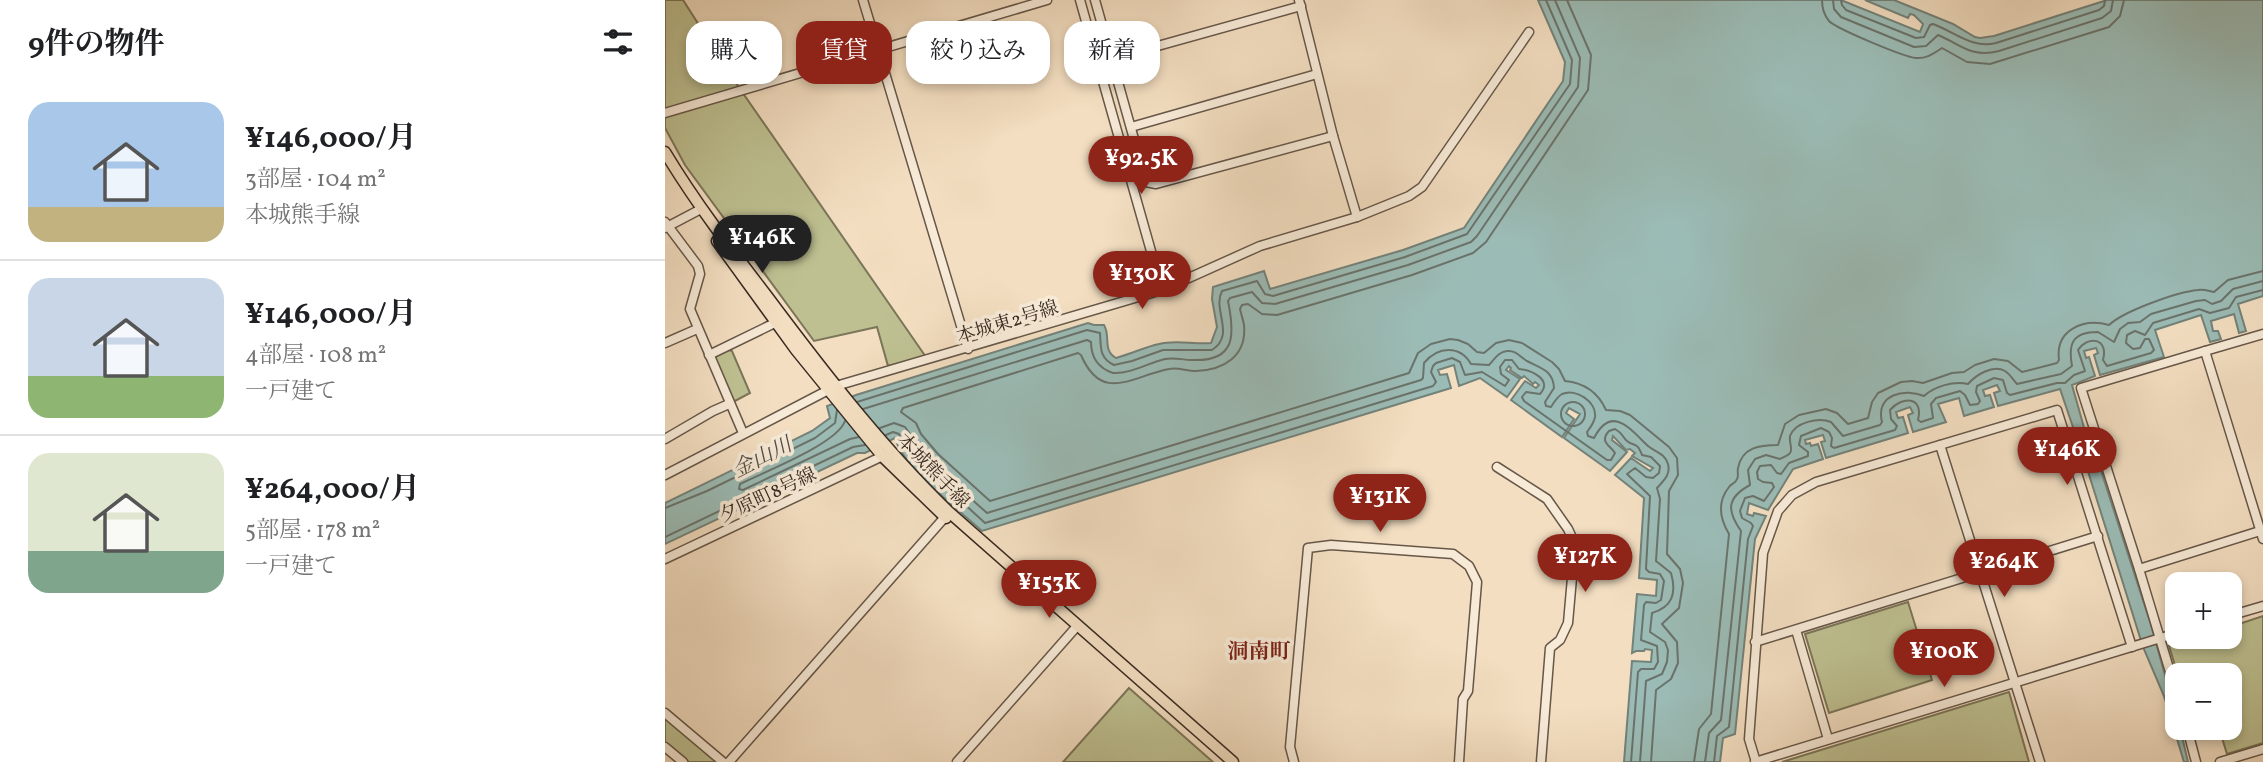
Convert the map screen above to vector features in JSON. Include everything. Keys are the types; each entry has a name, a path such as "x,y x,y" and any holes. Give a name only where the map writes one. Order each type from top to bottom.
{"main road":[{"name":"本城熊手線","path":"665,152 699,210"},
{"name":"本城熊手線","path":"665,163 781,320 796,349 945,517 1233,762"},
{"name":"本城熊手線","path":"884,450 1225,762"}],"street":[{"path":"863,0 870,21"},
{"path":"892,46 1047,0"},
{"path":"1080,0 1162,290"},
{"path":"1095,0 1101,21"},
{"path":"1160,44 1300,3 1333,136 1357,217"},
{"name":"本城東2号線","path":"665,475 832,388 1162,290 1260,246 1357,217 1409,196 1422,187 1529,32"},
{"path":"665,113 796,74"},
{"path":"1131,127 1317,74"},
{"path":"889,84 968,349"},
{"path":"1118,84 1146,182 1156,184 1333,136"},
{"path":"699,210 666,225 698,266 701,275 690,309 743,433"},
{"path":"709,355 781,320"},
{"path":"665,343 698,329"},
{"path":"2167,663 2139,569 2086,437 2081,388 2263,334"},
{"path":"2139,569 2262,533 2205,351"},
{"path":"665,439 729,404"},
{"path":"2137,645 2057,410 1816,482 1792,495 1777,511 1763,553 1749,739 1755,762 2015,683 2165,636"},
{"path":"2068,442 2086,437"},
{"path":"1940,445 2040,762"},
{"name":"夕原町8号線","path":"665,559 884,450"},
{"path":"1497,467 1547,499 1575,544 1568,623 1560,640 1550,648 1541,762"},
{"path":"729,762 945,517"},
{"path":"1755,642 2098,536"},
{"path":"1294,762 1290,747 1308,548 1331,545 1453,554 1469,566 1477,582 1468,691 1463,699 1459,762"},
{"path":"2242,612 2263,606"},
{"path":"957,762 1077,627"},
{"path":"1796,630 1828,739"},
{"path":"665,713 723,762"},
{"path":"2190,740 2196,762"},
{"path":"665,747 683,762"},
{"path":"2220,762 2239,759 2263,749"}],"green space":[{"path":"665,0 683,0 696,21 686,21 686,84 737,84 926,357 888,366 877,327 814,341 685,165 665,128"},
{"path":"732,351 750,393 733,402 715,360 716,356"},
{"path":"1908,602 1932,680 1829,713 1805,634"},
{"path":"2263,616 2263,743 2227,754 2223,740 2242,740 2242,663 2174,663 2170,649 2242,649 2242,623"},
{"path":"1129,688 1213,762 1063,762"},
{"path":"2009,692 2029,762 1782,762"},
{"path":"665,717 719,762 689,762 665,742"}],"water":[{"name":"金山川","path":"1538,0 1841,0 1920,32 1923,24 1914,15 1910,14 1908,18 1865,0 1894,0 1980,38 2107,0 2263,0 2263,296 2238,304 2246,331 2239,333 2234,314 2211,321 2213,331 2218,331 2221,339 2210,342 2201,315 2155,330 2164,357 2100,375 2094,355 2098,353 2096,348 2084,351 2086,358 2089,357 2095,376 2072,385 2085,431 2075,433 2060,389 1998,406 1994,393 2000,391 1997,385 1983,390 1985,396 1990,395 1994,407 1964,416 1959,398 1938,404 1946,422 1913,432 1908,415 1913,413 1910,407 1896,412 1898,418 1903,417 1908,433 1826,458 1821,442 1825,441 1823,435 1805,440 1806,444 1810,443 1811,446 1818,444 1823,459 1793,469 1768,510 1749,503 1747,514 1766,516 1755,539 1735,734 1723,738 1720,762 1624,762 1632,661 1651,662 1652,650 1632,653 1637,594 1656,596 1657,580 1639,578 1644,498 1615,475 1631,458 1650,471 1653,468 1632,456 1635,453 1630,449 1626,450 1613,436 1612,440 1627,452 1610,471 1564,438 1580,414 1569,408 1566,413 1574,419 1562,437 1511,400 1525,381 1536,388 1539,385 1535,382 1533,384 1524,376 1522,378 1510,370 1509,366 1506,370 1520,379 1507,397 1480,378 1459,386 1454,365 1438,370 1440,375 1447,374 1451,388 982,531 920,475 900,450 895,438 865,453 857,453 665,544 665,503 812,431 830,418 827,406 1088,323 1104,325 1109,351 1116,358 1166,343 1211,343 1217,327 1212,299 1213,287 1264,271 1270,289 1403,250 1464,228 1563,81 1565,62"},
{"path":"2093,446 2151,625 2165,675 2165,699 2143,647 2081,449"},
{"path":"2177,740 2183,740 2188,762 2184,762"}],"district":[{"name":"洞南町","path":"1259,651"}]}
